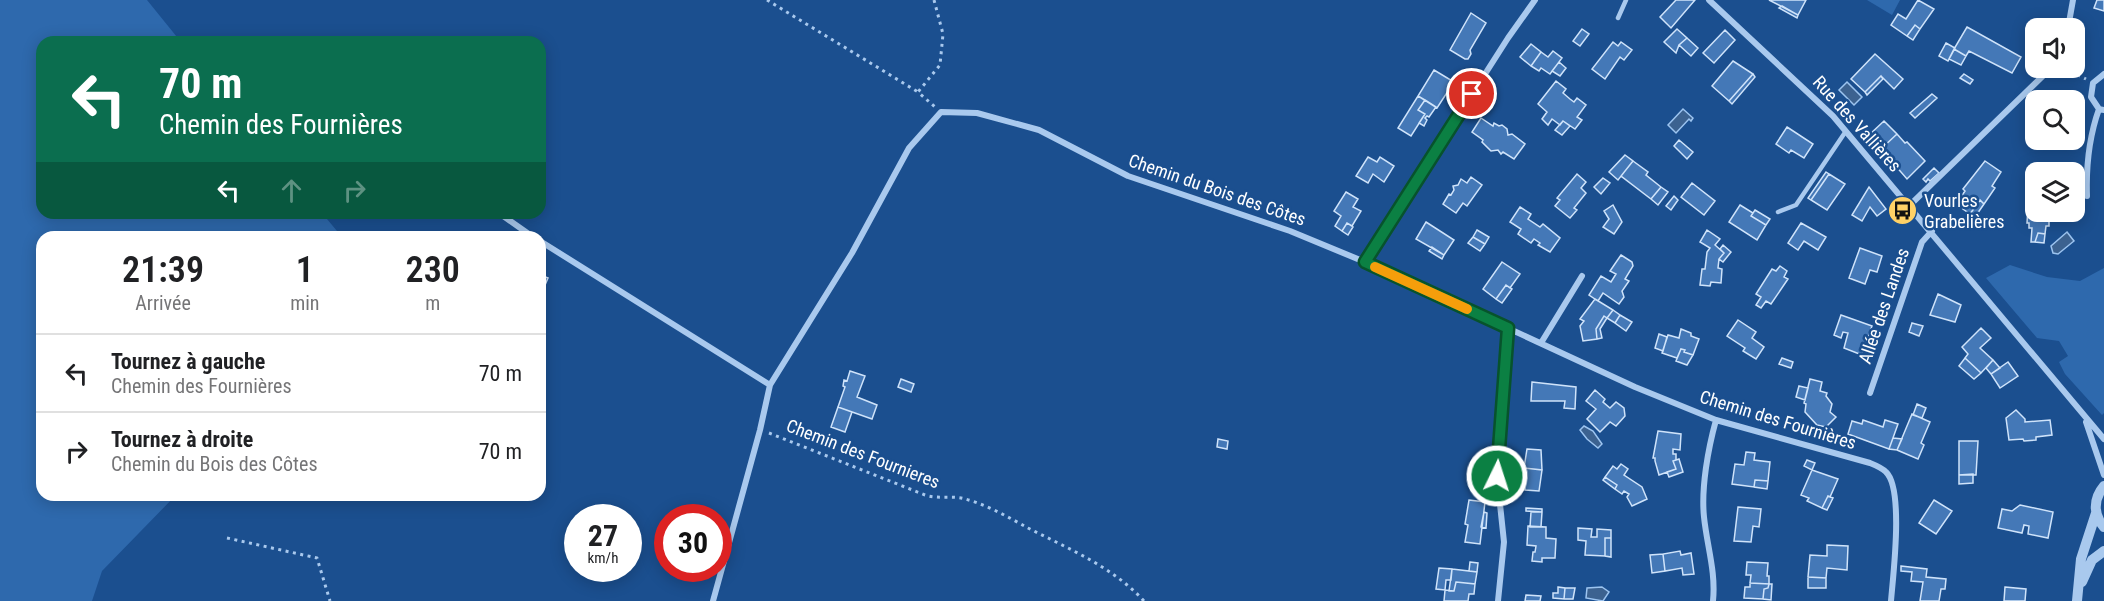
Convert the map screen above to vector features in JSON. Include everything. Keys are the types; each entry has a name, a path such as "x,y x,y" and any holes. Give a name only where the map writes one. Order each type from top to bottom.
{"street":[{"path":"1365,262 1534,0"},
{"name":"Rue des Vallières","path":"1709,0 1833,116 1932,231 2085,419 2104,439"},
{"path":"2070,18 2073,0"},
{"path":"2087,196 2086,171 2094,123 2101,109 2091,97 2093,83 2104,74"},
{"path":"1910,206 2041,78"},
{"path":"713,601 770,386 852,253 909,148 941,112"},
{"name":"Chemin du Bois des Côtes","path":"941,112 977,113 1039,130 1128,176 1290,231 1365,262"},
{"path":"508,219 524,231"},
{"name":"Allée des Landes","path":"1870,393 1922,242 1932,231"},
{"path":"546,246 770,386"},
{"name":"Chemin des Fournières","path":"1365,262 1635,387 1716,420 1870,463 1887,472 1894,486 1896,531 1891,601"},
{"path":"1541,343 1582,276"},
{"path":"1498,601 1504,542 1497,476 1508,328"},
{"name":"Rue des Vallières","path":"2085,419 2104,475"},
{"path":"1713,601 1715,581 1703,502 1710,441 1716,420"},
{"path":"2077,601 2081,559 2096,513 2097,496 2104,486"},
{"path":"2096,513 2104,527"},
{"path":"2079,587 2092,560 2104,550"}],"lane":[{"path":"1618,18 1626,0"},
{"path":"1778,212 1796,206 1846,131"}],"path":[{"path":"767,0 918,92 941,112"},
{"path":"918,92 940,65 943,34 934,0"},
{"path":"2083,78 2093,83"},
{"name":"Chemin des Fournieres","path":"760,430 925,495 937,498 961,498 1003,515 1099,565 1130,586 1144,601"},
{"path":"227,538 317,558 330,601"}],"shaded area":[{"path":"0,0 147,0 176,36 36,36 36,219 327,219 337,231 36,231 36,501 170,501 102,571 92,601 0,601"},
{"path":"1867,0 1900,0 1892,15"},
{"path":"1847,82 1862,97 1854,105 1839,90"},
{"path":"1683,109 1693,118 1691,121 1689,119 1676,133 1668,125"},
{"path":"2067,232 2074,241 2058,254 2053,253 2051,246"},
{"path":"2010,265 2047,277 2080,281 2104,268 2104,413 2102,415 2065,374 2059,362 2068,356 2059,341 2037,338 1986,278"},
{"path":"1584,426 1593,431 1602,444 1598,448 1580,430"},
{"path":"1602,587 1609,592 1603,601 1586,598 1587,588"}],"building":[{"path":"1676,0 1695,0 1671,28 1660,17"},
{"path":"1769,0 1806,0 1798,15"},
{"path":"1918,0 1934,9 1920,29 1915,25 1907,36 1891,25 1898,14 1906,19"},
{"path":"2097,0 2104,0 2104,11 2094,8"},
{"path":"1782,6 1798,15 1797,18 1779,8"},
{"path":"1471,13 1486,23 1470,50 1471,54 1468,59 1465,59 1450,50"},
{"path":"1915,25 1920,29 1913,40 1907,36"},
{"path":"1967,27 2021,57 2012,73 1969,51 1966,56 1954,49"},
{"path":"1582,29 1589,34 1580,46 1573,41"},
{"path":"1677,29 1687,38 1679,45 1676,53 1664,42"},
{"path":"1725,30 1735,40 1714,63 1703,53"},
{"path":"1687,38 1698,48 1691,56 1679,45"},
{"path":"1613,42 1618,46 1621,42 1632,50 1624,60 1620,57 1605,79 1592,69"},
{"path":"1946,43 1955,48 1948,61 1939,56"},
{"path":"1531,44 1541,52 1531,66 1520,57"},
{"path":"1954,49 1966,56 1961,65 1949,59"},
{"path":"1553,51 1562,58 1550,74 1541,68 1539,71 1531,66 1541,52 1548,57"},
{"path":"1875,54 1903,79 1894,89 1881,76 1865,92 1851,79"},
{"path":"1733,61 1753,74 1729,101 1712,86"},
{"path":"1559,62 1566,68 1560,76 1552,71"},
{"path":"1434,70 1454,82 1437,108 1418,96"},
{"path":"1753,74 1755,77 1732,104 1729,101"},
{"path":"1964,74 1973,80 1970,84 1960,78"},
{"path":"1881,76 1883,79 1867,95 1865,92"},
{"path":"1556,81 1566,89 1563,93 1570,99 1574,102 1577,98 1586,105 1577,117 1582,120 1575,129 1563,121 1560,125 1552,119 1548,125 1542,119 1547,112 1538,104"},
{"path":"1932,94 1937,98 1915,118 1910,113"},
{"path":"1418,96 1425,100 1418,110 1425,114 1411,136 1398,128"},
{"path":"1425,100 1436,107 1429,117 1425,118 1427,120 1424,126 1419,123 1425,114 1418,110"},
{"path":"1481,118 1493,126 1494,123 1502,125 1507,129 1508,135 1512,134 1525,144 1514,159 1503,152 1501,154 1498,150 1491,151 1482,142 1483,140 1472,132"},
{"path":"1563,121 1570,126 1562,135 1555,130"},
{"path":"1884,121 1897,134 1881,149 1869,135"},
{"path":"1787,127 1813,144 1804,158 1791,150 1789,153 1776,144"},
{"path":"1897,134 1925,161 1907,179 1881,149"},
{"path":"1679,140 1693,152 1687,159 1674,146"},
{"path":"1625,155 1633,161 1618,180 1609,172"},
{"path":"1368,157 1377,162 1380,157 1394,166 1384,182 1373,174 1368,183 1356,176"},
{"path":"1633,161 1648,172 1646,175 1661,187 1651,199 1621,176"},
{"path":"1985,161 2001,172 1992,186 1995,188 1984,204 1980,200 1970,214 1956,204 1965,191 1963,189"},
{"path":"1934,168 1939,173 1926,182 1923,179"},
{"path":"1826,172 1829,174 1811,200 1808,198"},
{"path":"1577,174 1586,182 1581,188 1586,193 1574,208 1577,210 1570,218 1555,206 1560,200 1557,198"},
{"path":"1829,174 1845,184 1827,210 1811,200"},
{"path":"1471,177 1482,185 1467,206 1463,203 1456,213 1443,204 1454,190 1453,186 1458,185 1461,179 1467,183"},
{"path":"1603,178 1610,183 1601,194 1594,187"},
{"path":"1692,183 1715,201 1704,215 1681,197"},
{"path":"1661,187 1668,192 1658,205 1651,199"},
{"path":"1869,187 1886,209 1877,216 1870,207 1862,221 1852,215"},
{"path":"1346,192 1358,199 1353,207 1361,211 1352,226 1347,223 1342,231 1335,226 1341,216 1334,211"},
{"path":"1674,196 1678,200 1671,210 1666,206"},
{"path":"1980,200 1984,204 1975,217 1970,214"},
{"path":"1613,205 1622,222 1614,234 1603,227 1609,219 1604,211"},
{"path":"1740,205 1753,213 1751,216 1766,225 1757,240 1729,222"},
{"path":"1520,207 1531,214 1528,219 1540,227 1543,224 1560,238 1550,252 1538,245 1540,243 1534,239 1531,243 1518,234 1521,229 1510,222"},
{"path":"1755,210 1770,219 1766,225 1751,216"},
{"path":"1426,222 1454,240 1444,255 1416,239"},
{"path":"2049,222 2049,226 2046,226 2045,234 2038,233 2035,242 2031,242 2032,228 2029,228 2029,223 2027,223"},
{"path":"1347,223 1353,227 1348,235 1342,231"},
{"path":"1801,223 1826,237 1818,250 1804,241 1798,250 1788,243"},
{"path":"1477,230 1489,237 1485,244 1473,237"},
{"path":"1707,230 1720,239 1715,245 1724,253 1719,259 1718,268 1722,269 1721,283 1711,282 1710,286 1700,285 1702,269 1705,269 1707,252 1710,248 1700,242"},
{"path":"2038,233 2045,234 2044,243 2035,242"},
{"path":"1473,237 1485,244 1480,251 1468,243"},
{"path":"1723,245 1731,252 1723,262 1719,259 1724,253 1720,249"},
{"path":"1432,247 1444,255 1442,259 1429,251"},
{"path":"1860,248 1882,256 1877,272 1870,270 1865,284 1849,278"},
{"path":"1621,255 1632,262 1633,266 1625,279 1629,281 1622,291 1624,297 1619,304 1603,293 1598,301 1589,295 1601,276 1611,282 1616,274 1610,271"},
{"path":"1502,262 1520,274 1510,288 1506,285 1496,299 1483,289"},
{"path":"1780,266 1787,271 1784,277 1788,279 1771,304 1766,301 1761,308 1756,305 1761,297 1756,294 1772,269 1776,271"},
{"path":"1506,285 1512,289 1502,303 1496,299"},
{"path":"1938,294 1961,305 1955,322 1930,315"},
{"path":"1595,299 1613,310 1607,318 1604,316 1596,329 1597,339 1583,341 1580,326 1584,321 1580,319"},
{"path":"1613,310 1620,315 1615,323 1607,318"},
{"path":"1620,315 1632,322 1626,331 1615,323"},
{"path":"1841,315 1872,326 1862,355 1844,348 1848,333 1843,332 1841,338 1834,335"},
{"path":"1604,316 1607,318 1600,329 1602,338 1597,339 1596,329"},
{"path":"1738,320 1756,332 1752,338 1764,347 1756,359 1743,351 1745,348 1727,336"},
{"path":"1912,323 1923,326 1919,336 1909,332"},
{"path":"1981,328 1991,338 1980,348 1993,360 1981,373 1965,358 1968,354 1962,347"},
{"path":"1681,329 1699,339 1693,355 1681,349 1677,358 1662,353 1668,335 1679,338"},
{"path":"1659,334 1667,337 1663,351 1655,348"},
{"path":"1681,349 1693,355 1687,365 1676,361"},
{"path":"1782,358 1793,362 1791,368 1779,364"},
{"path":"1965,358 1981,373 1974,379 1959,366"},
{"path":"1993,360 2000,368 1991,374 1986,368"},
{"path":"2008,362 2018,376 2000,388 1991,374"},
{"path":"850,371 865,376 857,397 877,405 872,419 838,407 845,387 843,386 844,380 847,381"},
{"path":"901,379 914,384 911,392 898,387"},
{"path":"1810,379 1822,382 1820,391 1827,393 1826,396 1832,404 1830,412 1836,417 1826,427 1817,425 1805,412 1806,404 1804,403"},
{"path":"1532,382 1576,387 1575,409 1564,408 1565,401 1531,401"},
{"path":"1799,386 1808,388 1805,400 1796,397"},
{"path":"1595,390 1605,399 1603,402 1610,408 1616,402 1624,408 1625,416 1616,426 1610,422 1600,432 1587,419 1596,409 1586,401"},
{"path":"1917,404 1926,408 1922,418 1913,415"},
{"path":"838,407 852,412 845,432 831,427"},
{"path":"2016,410 2025,422 2050,420 2052,435 2036,437 2036,440 2009,440 2006,418"},
{"path":"1912,414 1930,422 1921,443 1924,445 1918,459 1897,450"},
{"path":"1863,420 1883,427 1885,420 1898,424 1889,449 1848,434 1852,421 1862,424"},
{"path":"1658,431 1681,434 1680,450 1673,449 1673,454 1676,454 1676,460 1673,461 1676,469 1659,475 1655,458 1653,458"},
{"path":"1893,438 1902,439 1897,450 1889,449"},
{"path":"1218,439 1228,441 1227,449 1217,447"},
{"path":"1959,441 1978,441 1976,475 1959,475"},
{"path":"1527,449 1541,450 1542,470 1524,468"},
{"path":"1746,452 1755,453 1754,460 1770,462 1768,481 1755,480 1754,487 1732,484 1735,464 1744,465"},
{"path":"1679,459 1683,472 1669,477 1667,472 1676,469 1673,461"},
{"path":"1807,460 1815,463 1812,470 1804,466"},
{"path":"1621,464 1628,469 1624,475 1642,487 1647,499 1632,506 1627,497 1629,494 1624,491 1622,494 1615,489 1617,485 1605,477 1613,466 1617,469"},
{"path":"1524,468 1542,470 1539,491 1525,490"},
{"path":"1812,470 1838,479 1822,508 1807,501 1809,498 1801,495"},
{"path":"1973,474 1973,483 1959,484 1959,475"},
{"path":"1605,477 1617,485 1615,489 1603,480"},
{"path":"1755,480 1768,481 1767,489 1754,487"},
{"path":"1828,496 1833,498 1827,510 1822,508"},
{"path":"1469,500 1485,502 1480,544 1465,542"},
{"path":"1934,500 1952,511 1936,534 1919,523"},
{"path":"2020,505 2053,512 2048,538 2028,534 2029,526 2024,525 2022,533 1998,528 2002,509 2012,511"},
{"path":"1738,507 1761,509 1759,527 1753,526 1751,542 1734,541"},
{"path":"1526,508 1542,509 1542,512 1526,511"},
{"path":"1484,512 1487,513 1486,528 1481,527"},
{"path":"1531,512 1542,512 1541,527 1530,527"},
{"path":"1528,526 1546,527 1546,538 1556,539 1555,558 1542,558 1542,562 1532,561 1536,546 1527,545"},
{"path":"1578,528 1592,529 1591,537 1597,537 1597,529 1611,530 1611,538 1605,538 1605,556 1585,555 1586,541 1578,540"},
{"path":"1605,538 1611,538 1611,557 1605,556"},
{"path":"1827,545 1848,546 1847,570 1827,568 1826,578 1808,577 1810,555 1827,556"},
{"path":"1680,551 1681,555 1691,553 1694,574 1683,575 1682,568 1665,571 1663,554"},
{"path":"1663,554 1665,571 1652,573 1650,555"},
{"path":"1470,562 1478,563 1477,572 1469,571"},
{"path":"1747,562 1768,563 1769,584 1750,583 1751,575 1746,575"},
{"path":"1901,566 1927,569 1926,577 1946,579 1945,589 1941,589 1939,601 1920,601 1923,582 1911,581 1912,572 1901,571"},
{"path":"1439,568 1452,569 1451,580 1446,580 1445,590 1436,589"},
{"path":"1452,569 1477,572 1475,584 1456,582 1454,591 1449,591"},
{"path":"1808,577 1826,578 1826,588 1808,588"},
{"path":"1456,582 1475,584 1474,594 1469,594 1468,601 1444,601 1445,590 1454,591"},
{"path":"1750,583 1769,584 1768,588 1764,589 1763,599 1744,598 1745,587 1750,587"},
{"path":"1769,584 1772,584 1771,600 1763,599 1764,589 1768,588"},
{"path":"1558,587 1565,588 1564,599 1553,598 1553,593 1558,593"},
{"path":"2005,587 2026,589 2025,601 2004,601"},
{"path":"1565,588 1575,588 1573,599 1564,599"},
{"path":"1526,595 1541,596 1540,601 1525,601"}],"slow traffic":[{"path":"1375,267 1467,309"}],"place":[{"name":"Vourles Grabelières","path":"1903,211"}],"route":[{"path":"1472,94 1365,262 1508,328 1497,476"}]}
